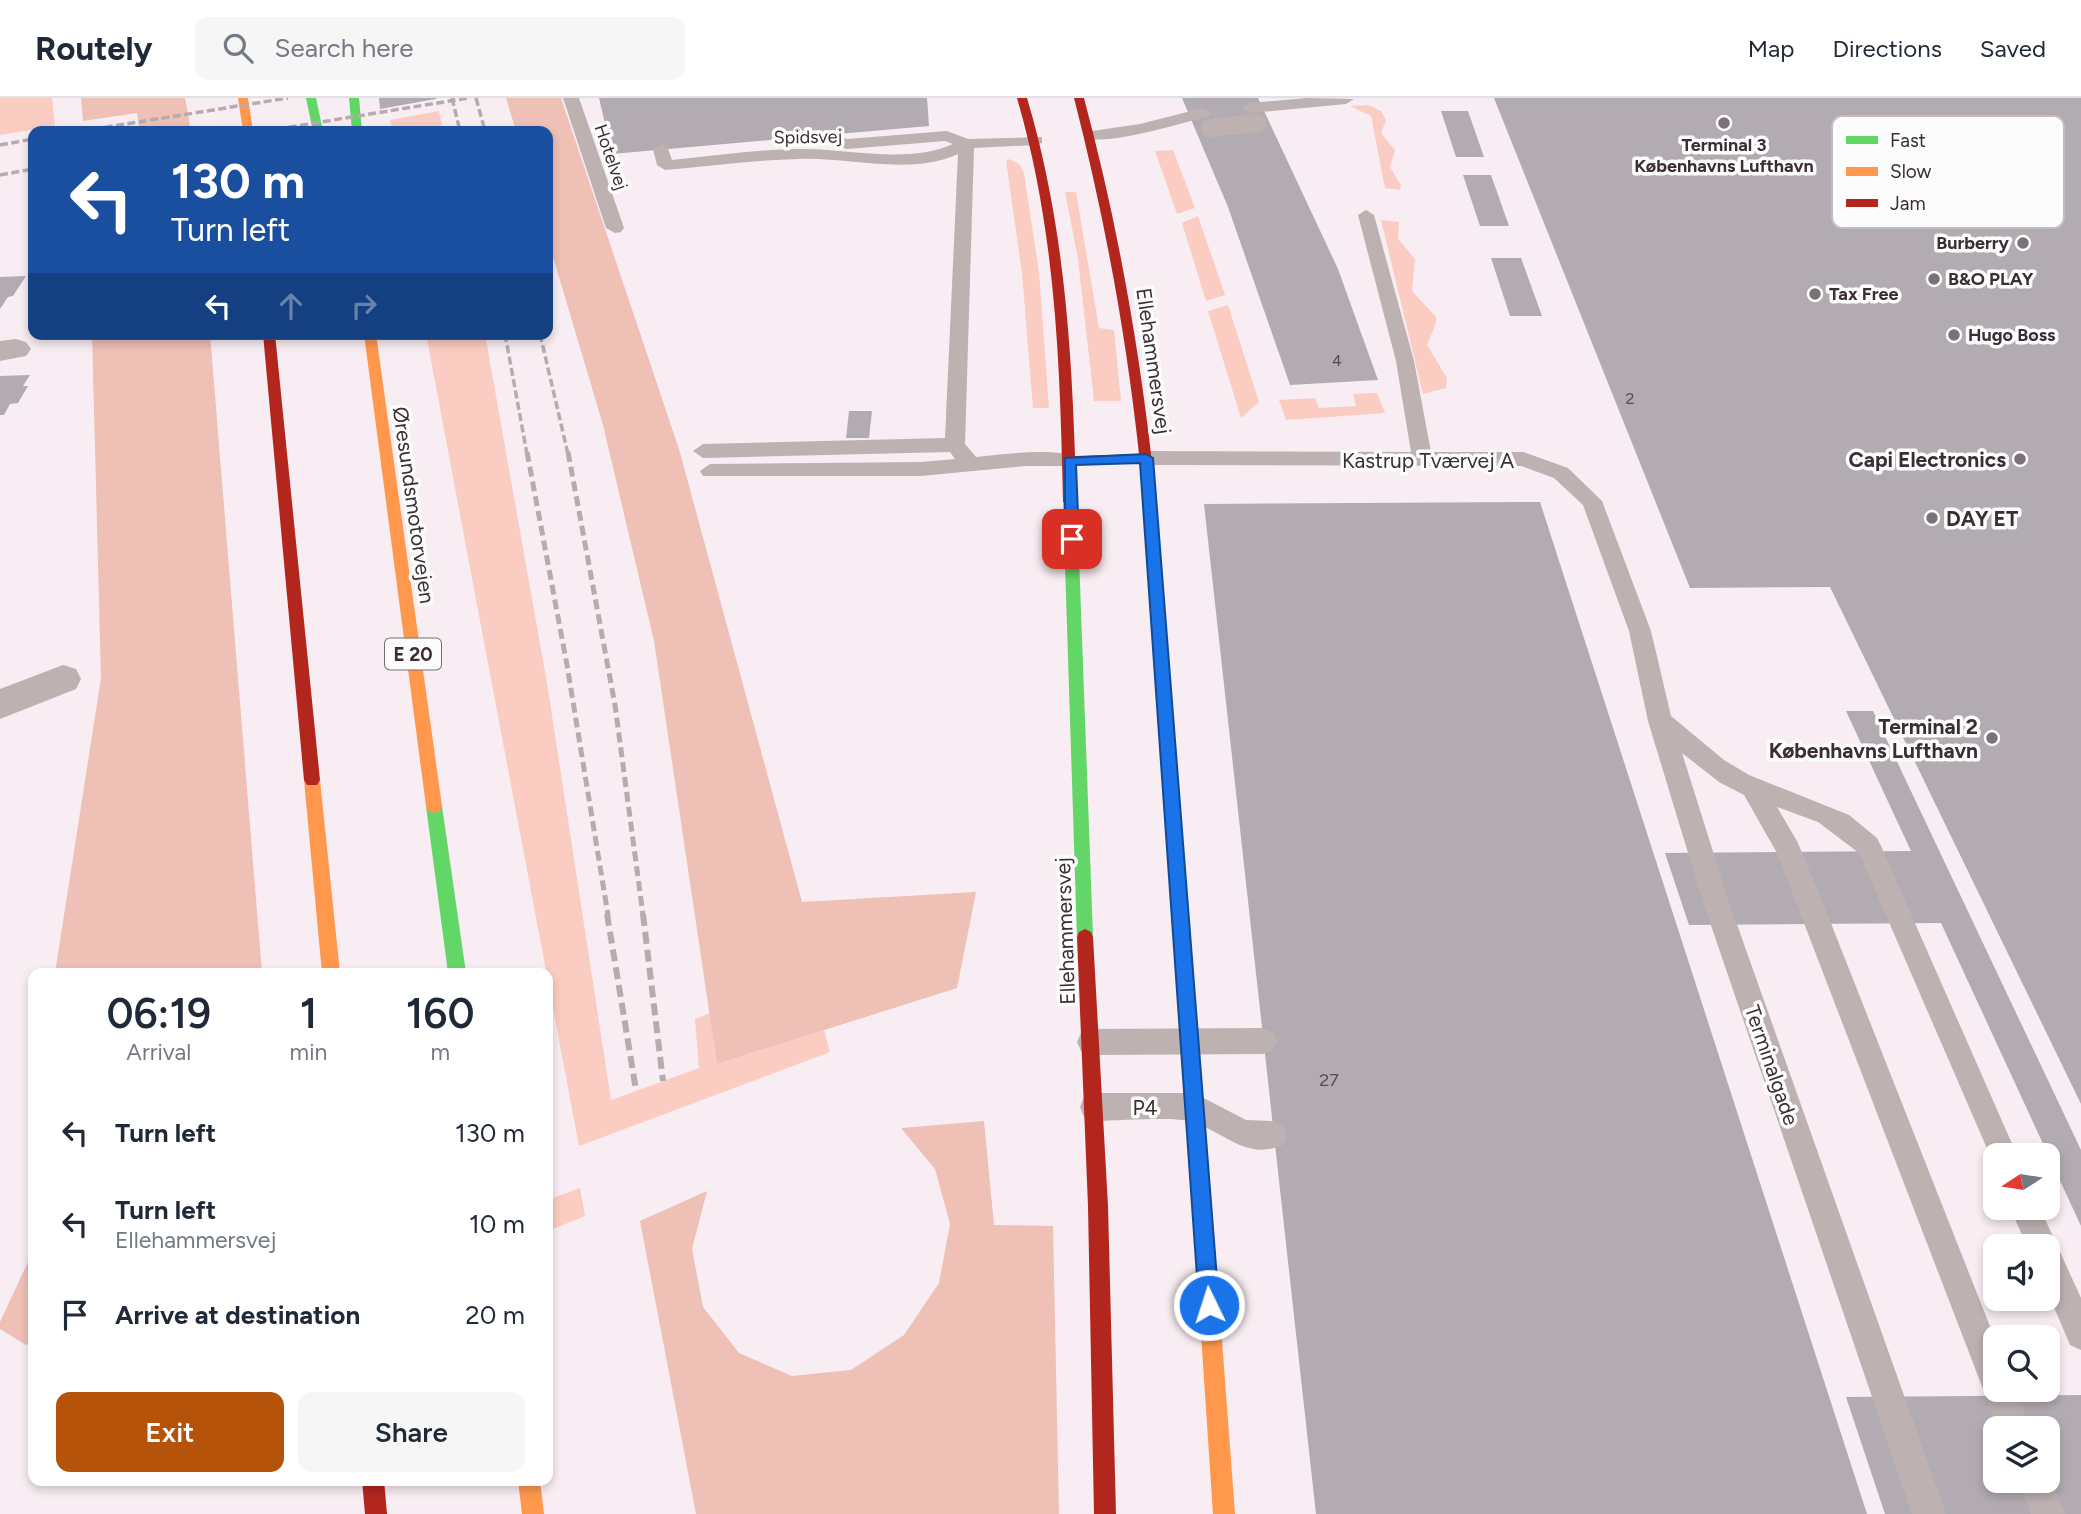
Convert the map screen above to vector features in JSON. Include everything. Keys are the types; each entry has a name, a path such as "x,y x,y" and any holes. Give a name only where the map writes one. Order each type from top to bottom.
{"main road":[{"path":"243,98 247,126"},
{"path":"311,98 317,126"},
{"path":"354,98 357,126"},
{"name":"Ellehammersvej","path":"1022,98 1036,140 1056,252 1069,461 1094,1107 1105,1514"},
{"name":"Ellehammersvej","path":"1079,98 1092,136 1117,249 1146,458 1224,1514"},
{"path":"1036,140 1092,136"},
{"path":"270,340 331,968"},
{"name":"Øresundsmotorvejen","path":"371,340 456,968"},
{"path":"1069,461 1146,458"},
{"path":"374,1486 376,1514"},
{"path":"530,1486 534,1514"}],"street":[{"path":"0,704 63,679"}],"lane":[{"name":"Hotelvej","path":"571,98 615,228"},
{"path":"1092,136 1140,129 1199,129 1346,99"},
{"path":"1253,116 1302,119"},
{"name":"Spidsvej","path":"829,135 834,142 847,144 947,136 966,144"},
{"name":"Spidsvej","path":"661,149 665,165 799,154 857,155 887,159 940,156 966,144 1036,140"},
{"path":"966,144 955,445 971,464"},
{"path":"1366,215 1405,361 1422,459"},
{"path":"703,451 955,445"},
{"path":"710,471 920,469 1025,458 1069,461"},
{"name":"Kastrup Tværvej A","path":"1146,458 1523,459 1561,473 1592,501 1640,631 1660,721"},
{"path":"1660,721 1724,772 1753,788 1825,812 1847,824 1868,846 1997,1143"},
{"name":"Terminalgade","path":"1660,721 1715,899 1929,1514"},
{"path":"1753,788 1788,849 1983,1347"},
{"path":"1090,1042 1263,1041"},
{"name":"P4","path":"1094,1107 1194,1107 1243,1134 1273,1135"},
{"path":"2060,1286 2081,1334"},
{"path":"2040,1493 2048,1514"}],"shaded area":[{"path":"0,98 52,98 55,126 28,126 28,130 0,135"},
{"path":"81,98 185,98 190,126 139,126 137,113 83,121"},
{"path":"506,98 561,98 679,449 802,902 976,892 957,988 717,1064 654,641 603,425 553,257 553,126 514,126"},
{"path":"1368,105 1381,111 1386,120 1381,133 1395,150 1390,167 1401,185 1400,190 1385,188 1371,116 1350,106"},
{"path":"439,111 442,126 391,126 390,120"},
{"path":"1173,150 1195,208 1177,214 1155,151"},
{"path":"1009,159 1019,164 1024,173 1039,272 1049,408 1033,408 1022,273 1006,161"},
{"path":"1065,192 1076,192 1099,328 1114,330 1121,401 1094,401 1078,259"},
{"path":"1198,216 1225,295 1206,301 1182,223"},
{"path":"1381,220 1399,222 1398,239 1415,259 1412,291 1436,317 1427,345 1447,378 1446,388 1423,394"},
{"path":"1228,305 1259,402 1241,418 1208,311"},
{"path":"92,340 210,340 262,968 56,968 101,678"},
{"path":"427,340 486,340 547,683 611,1100 699,1068 695,1019 710,1013 717,1064 824,1030 830,1052 579,1146 553,1008 553,968 545,968"},
{"path":"1377,393 1385,413 1286,420 1279,400 1315,398 1319,408 1356,406 1353,394"},
{"path":"984,1121 994,1225 1053,1226 1059,1514 696,1514 640,1221 707,1191 692,1249 703,1307 739,1353 792,1376 851,1370 904,1335 939,1283 950,1224 935,1169 901,1128"},
{"path":"580,1188 585,1216 553,1229 553,1198"},
{"path":"28,1262 28,1344 0,1329 0,1322"}],"building":[{"path":"379,98 436,98 436,99 380,109"},
{"path":"599,98 927,98 929,126 612,154"},
{"path":"1182,98 1258,98 1338,269 1378,380 1290,385 1228,207"},
{"name":"Terminal 2 Københavns Lufthavn","path":"1494,98 2081,98 2081,1104 1830,587 1690,588"},
{"path":"1441,111 1468,111 1484,157 1456,157"},
{"path":"1463,175 1491,175 1509,226 1480,226"},
{"path":"1491,258 1521,258 1542,316 1510,316"},
{"path":"26,276 13,296 8,297 0,309 0,277"},
{"path":"30,375 23,386 28,386 18,403 10,404 4,415 0,415 0,376"},
{"path":"849,411 872,411 869,438 846,438"},
{"path":"1540,502 1867,1514 1316,1514 1204,504"},
{"path":"1846,711 1873,711 2081,1150 2081,1226 2060,1181 2060,1143 2043,1143 1941,923 1689,925 1665,853 1911,851"},
{"path":"2060,1395 2081,1395 2081,1514 1885,1514 1846,1397 1983,1396 1983,1402 2060,1402"}],"railway":[{"path":"113,126 288,98"},
{"path":"453,101 468,98"},
{"path":"476,98 484,126"},
{"path":"1210,98 1270,241 1319,380"},
{"path":"1226,98 1289,238 1342,378"},
{"path":"297,126 453,101"},
{"path":"453,101 459,126"},
{"path":"0,145 28,140"},
{"path":"0,175 28,170"},
{"path":"506,340 527,454"},
{"path":"541,340 568,454"},
{"path":"527,452 567,665 608,915"},
{"path":"568,452 615,705 643,915"},
{"path":"607,914 636,1090"},
{"path":"643,914 663,1081"}],"traffic: fast":[{"path":"311,98 317,126"},
{"path":"354,98 357,126"},
{"path":"1147,471 1176,858"},
{"path":"1070,502 1085,937"},
{"path":"434,806 456,968"}],"traffic: slow":[{"path":"243,98 247,126"},
{"path":"371,340 434,806"},
{"path":"312,780 331,968"},
{"path":"1207,1274 1224,1514"},
{"path":"530,1486 533,1514"}],"traffic: jam":[{"path":"1022,98 1047,196 1055,247 1061,298 1070,502"},
{"path":"1079,98 1121,283 1136,376 1147,471"},
{"path":"270,340 312,780"},
{"path":"1069,461 1146,458"},
{"path":"1176,858 1207,1274"},
{"path":"1085,937 1098,1206 1105,1514"},
{"path":"374,1486 376,1514"}],"place":[{"name":"Terminal 3 Københavns Lufthavn","path":"1724,123"},
{"name":"Burberry","path":"2023,243"},
{"name":"B&O PLAY","path":"1934,279"},
{"name":"Tax Free","path":"1815,294"},
{"name":"Hugo Boss","path":"1954,335"},
{"name":"Capi Electronics","path":"2020,459"},
{"name":"DAY ET","path":"1932,518"},
{"name":"Terminal 2 Københavns Lufthavn","path":"1992,738"}],"route":[{"path":"1072,539 1069,461 1146,458 1209,1305"}]}
